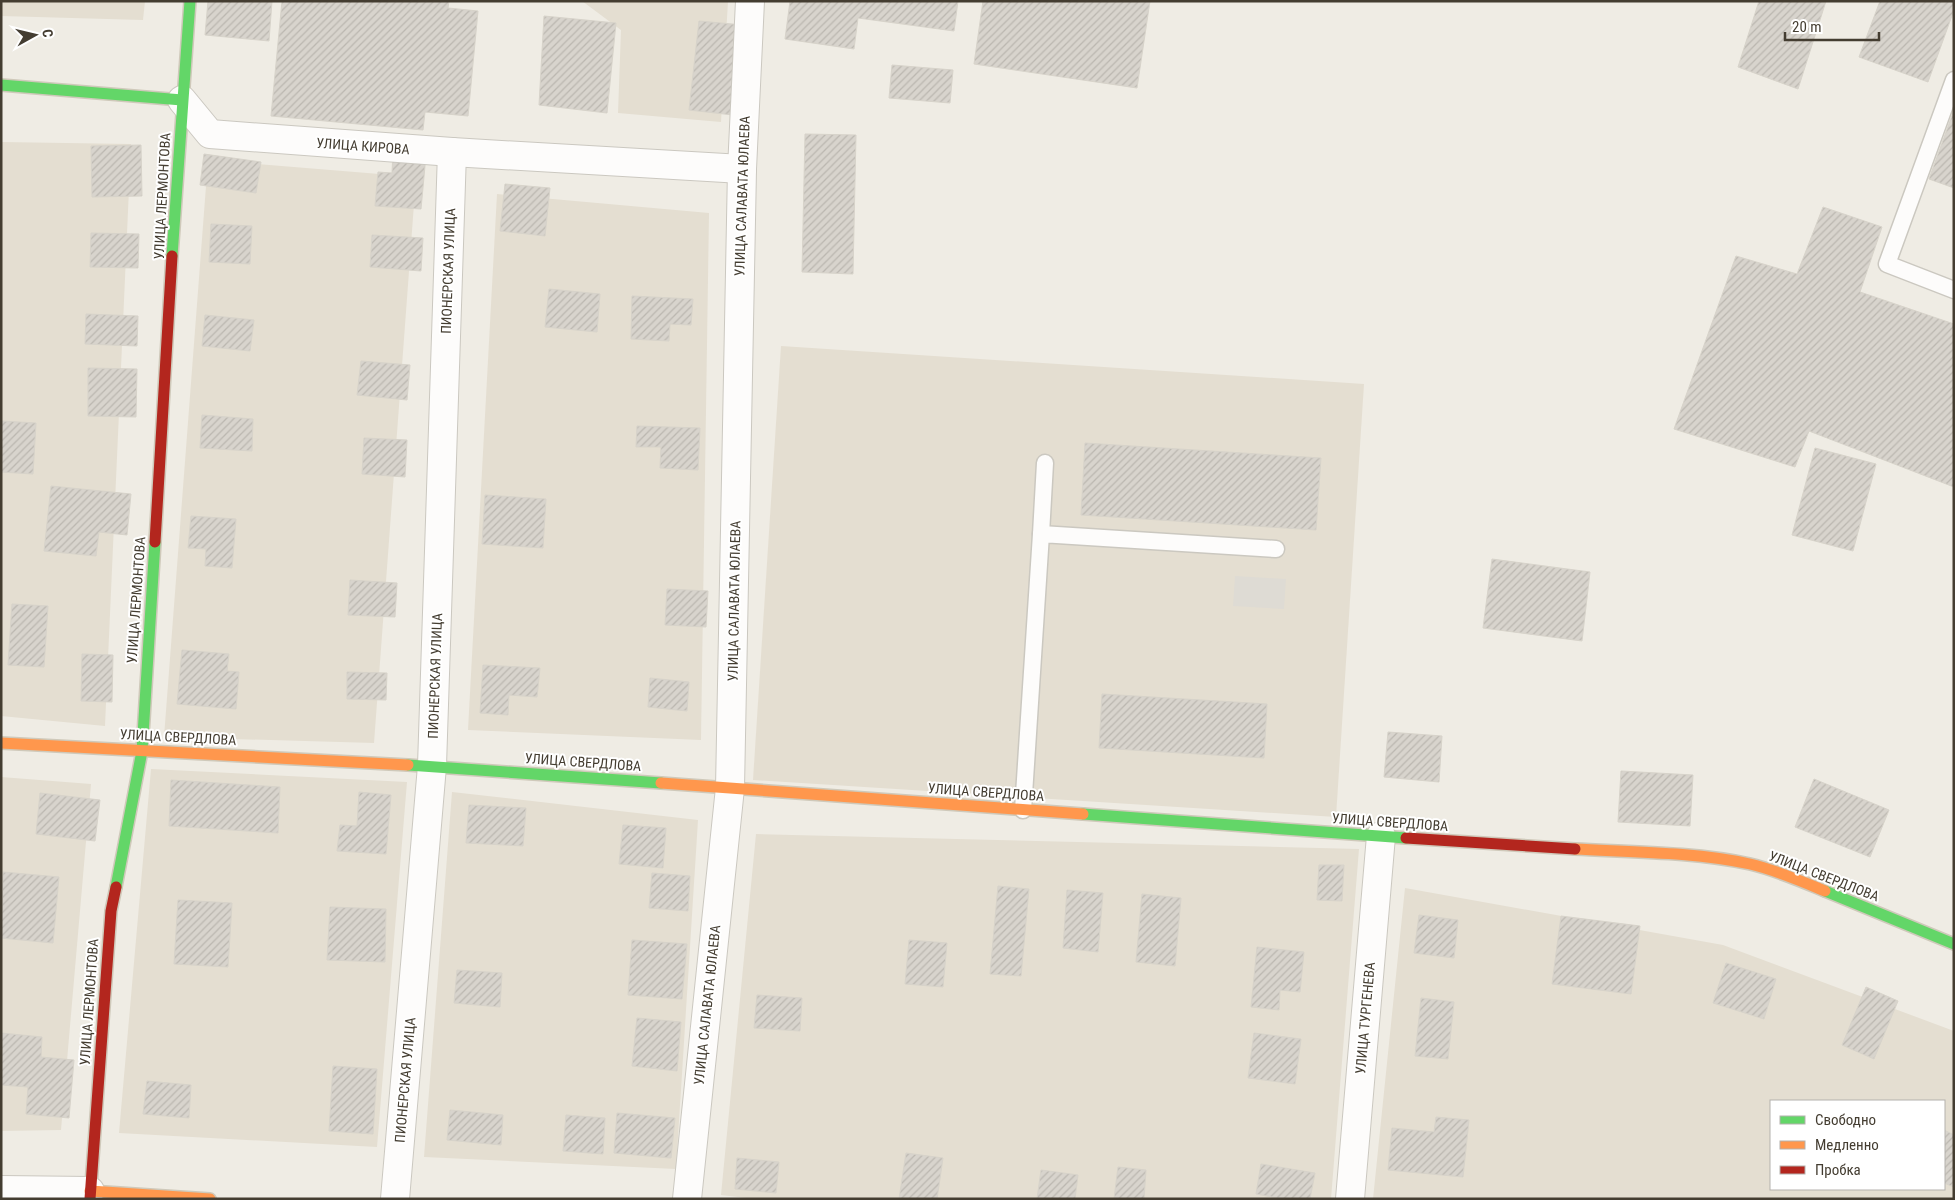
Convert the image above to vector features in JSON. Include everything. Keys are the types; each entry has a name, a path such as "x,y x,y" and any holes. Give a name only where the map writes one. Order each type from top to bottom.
{"street":[{"name":"УЛИЦА ЛЕРМОНТОВА","path":"90,1195 110,911 142,751 182,100 190,1"},
{"name":"УЛИЦА САЛАВАТА ЮЛАЕВА","path":"687,1199 730,788 742,169 750,1"},
{"path":"1,85 182,100"},
{"name":"УЛИЦА КИРОВА","path":"182,100 210,134 452,152 742,169"},
{"name":"ПИОНЕРСКАЯ УЛИЦА","path":"395,1199 432,766 452,152"},
{"name":"УЛИЦА СВЕРДЛОВА","path":"1,742 432,766 1381,836 1718,858 1751,864 1781,873 1954,944"},
{"name":"УЛИЦА ТУРГЕНЕВА","path":"1350,1199 1381,836"},
{"path":"1,1190 210,1199"}],"lane":[{"path":"1954,80 1887,264 1954,290"},
{"path":"1023,810 1045,463"},
{"path":"1041,534 1276,549"}],"shaded area":[{"path":"1,1 145,1 143,20 1,16"},
{"path":"582,1 728,1 721,122 618,113 621,30"},
{"path":"1,142 131,144 105,726 1,716"},
{"path":"208,160 416,177 374,743 164,737"},
{"path":"497,194 709,213 701,740 468,730"},
{"path":"781,346 1364,384 1336,817 753,780"},
{"path":"1235,576 1286,579 1284,609 1233,606"},
{"path":"151,769 407,782 377,1147 119,1133"},
{"path":"1,777 91,784 61,1130 1,1131"},
{"path":"452,792 698,820 676,1169 424,1157"},
{"path":"756,834 1359,849 1331,1199 755,1199 721,1195"},
{"path":"1405,888 1723,945 1954,1031 1954,1199 1373,1199"}],"building":[{"path":"208,1 272,1 269,41 205,35"},
{"path":"282,1 449,1 448,8 478,11 468,116 425,112 423,130 271,116"},
{"path":"790,1 958,1 954,31 858,18 854,49 785,39"},
{"path":"983,1 1150,1 1137,88 974,64"},
{"path":"1759,1 1826,1 1798,89 1738,67"},
{"path":"1880,1 1954,1 1954,10 1928,82 1859,57"},
{"path":"544,16 616,23 607,113 539,105"},
{"path":"699,21 743,25 733,115 689,110"},
{"path":"892,65 953,70 950,103 889,98"},
{"path":"1954,110 1954,188 1929,179"},
{"path":"805,134 856,135 853,274 802,272"},
{"path":"141,145 142,196 92,197 91,146"},
{"path":"393,152 426,155 421,209 375,206 378,172 392,173"},
{"path":"204,154 261,162 256,193 200,185"},
{"path":"505,184 550,188 545,236 500,231"},
{"path":"1823,207 1882,227 1860,292 1954,324 1954,487 1809,431 1795,467 1674,429 1736,256 1797,274"},
{"path":"211,224 252,226 250,264 209,262"},
{"path":"91,233 139,234 138,268 90,267"},
{"path":"372,235 423,238 421,271 370,267"},
{"path":"549,289 600,294 597,332 545,327"},
{"path":"632,296 693,299 691,325 670,324 669,341 631,339"},
{"path":"86,314 138,316 137,346 85,344"},
{"path":"205,315 254,320 250,351 202,346"},
{"path":"361,361 410,365 407,400 357,395"},
{"path":"88,368 137,369 136,417 88,416"},
{"path":"202,415 253,419 252,451 200,448"},
{"path":"1,421 36,423 33,474 1,472"},
{"path":"637,426 700,428 698,470 660,468 661,447 636,447"},
{"path":"364,438 407,440 405,477 362,474"},
{"path":"1085,443 1321,458 1316,530 1081,515"},
{"path":"1815,448 1876,464 1853,551 1792,535"},
{"path":"51,486 131,494 127,535 99,532 96,556 44,551"},
{"path":"485,495 546,499 543,548 482,544"},
{"path":"191,516 236,519 232,568 205,566 206,549 188,548"},
{"path":"1492,559 1590,572 1582,641 1483,628"},
{"path":"350,580 397,583 395,617 348,615"},
{"path":"667,589 708,591 706,627 665,625"},
{"path":"12,604 48,606 44,667 8,665"},
{"path":"182,650 229,654 227,671 239,672 236,709 177,704"},
{"path":"82,654 113,655 112,702 81,701"},
{"path":"483,665 540,668 537,697 509,695 508,715 480,713"},
{"path":"347,672 387,673 386,700 347,699"},
{"path":"650,678 689,682 687,711 648,707"},
{"path":"1102,694 1267,704 1264,758 1099,748"},
{"path":"1388,732 1442,736 1439,782 1384,777"},
{"path":"1621,771 1693,775 1690,826 1618,822"},
{"path":"1814,779 1889,810 1870,857 1795,827"},
{"path":"171,780 280,787 278,833 169,826"},
{"path":"359,792 391,795 386,854 337,851 340,825 357,826"},
{"path":"40,793 100,800 95,841 36,834"},
{"path":"469,805 526,808 523,846 466,843"},
{"path":"623,825 666,828 663,868 619,864"},
{"path":"1319,865 1344,865 1342,901 1317,900"},
{"path":"3,872 59,877 53,943 1,938"},
{"path":"652,873 690,876 688,911 649,908"},
{"path":"998,886 1029,889 1021,976 990,974"},
{"path":"1067,890 1103,893 1098,952 1063,948"},
{"path":"1142,894 1181,898 1175,966 1136,962"},
{"path":"178,900 232,903 228,967 174,964"},
{"path":"330,907 386,909 385,962 327,960"},
{"path":"1419,915 1458,920 1454,958 1414,953"},
{"path":"1561,916 1640,926 1631,994 1552,984"},
{"path":"632,940 687,944 682,999 628,995"},
{"path":"909,940 947,943 943,987 905,984"},
{"path":"1257,947 1304,952 1300,992 1280,990 1279,1010 1251,1007"},
{"path":"1726,963 1776,979 1764,1019 1713,1003"},
{"path":"457,970 502,973 500,1007 454,1003"},
{"path":"1866,987 1898,1001 1874,1059 1842,1045"},
{"path":"757,995 802,998 800,1031 754,1028"},
{"path":"1421,998 1454,1002 1448,1059 1415,1056"},
{"path":"637,1018 681,1022 677,1071 632,1066"},
{"path":"1,1033 42,1037 41,1057 74,1060 69,1118 26,1114 28,1087 1,1085"},
{"path":"1254,1033 1301,1039 1295,1084 1248,1078"},
{"path":"333,1066 377,1069 373,1134 329,1131"},
{"path":"147,1081 191,1085 189,1118 143,1114"},
{"path":"450,1110 503,1115 501,1145 447,1140"},
{"path":"617,1113 675,1118 671,1158 614,1153"},
{"path":"566,1115 605,1118 603,1154 563,1151"},
{"path":"1436,1117 1469,1120 1463,1177 1388,1170 1392,1128 1434,1132"},
{"path":"1945,1130 1954,1135 1954,1187 1945,1183"},
{"path":"906,1153 943,1158 937,1199 899,1199"},
{"path":"737,1158 779,1162 776,1193 735,1189"},
{"path":"1261,1164 1315,1173 1310,1199 1282,1199 1256,1194"},
{"path":"1118,1167 1146,1170 1144,1199 1114,1199"},
{"path":"1041,1170 1078,1175 1075,1199 1037,1199"}],"traffic: fast":[{"path":"172,256 190,1"},
{"path":"1,85 182,100"},
{"path":"116,887 142,751 155,542"},
{"path":"408,765 661,783"},
{"path":"1083,814 1406,838"},
{"path":"1825,891 1954,944"}],"traffic: slow":[{"path":"1,743 408,765"},
{"path":"661,783 1083,814"},
{"path":"1575,849 1663,853 1729,860 1769,869 1825,891"},
{"path":"90,1191 210,1199"}],"traffic: jam":[{"path":"155,542 172,256"},
{"path":"1406,838 1575,849"},
{"path":"90,1199 111,911 116,887"}]}
